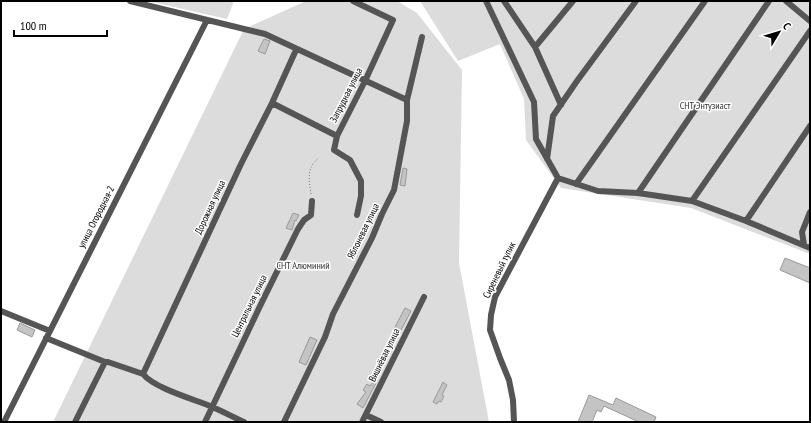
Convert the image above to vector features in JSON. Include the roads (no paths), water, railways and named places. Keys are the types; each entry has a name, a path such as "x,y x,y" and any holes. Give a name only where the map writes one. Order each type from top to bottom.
{"street":[{"path":"130,1 264,34 407,100"},
{"name":"Запрудная улица","path":"353,1 393,20 365,81 337,136 334,150 350,160 361,182 361,196 357,215"},
{"path":"486,1 534,102 536,139 558,178 598,191 638,193 692,201 746,221 807,247"},
{"path":"535,47 573,1"},
{"path":"547,159 553,116 636,1"},
{"path":"576,184 705,1"},
{"path":"638,193 769,1"},
{"path":"786,1 810,21"},
{"path":"506,2 535,47 561,104"},
{"name":"улица Огородная-2","path":"4,422 207,20"},
{"path":"692,201 810,31"},
{"name":"Яблоневая улица","path":"284,422 325,337 333,314 372,238 394,190 406,121 407,100 422,37"},
{"name":"Дорожная улица","path":"143,374 296,50"},
{"path":"272,103 337,136"},
{"path":"746,221 810,126"},
{"name":"Сиреневый тупик","path":"514,422 513,400 509,380 490,330 491,315 495,298 558,178"},
{"name":"Центральная улица","path":"205,422 298,229 304,220 311,215 312,201"},
{"path":"807,247 802,232 810,214"},
{"name":"Вишнёвая улица","path":"362,422 424,297"},
{"path":"1,311 50,331"},
{"path":"46,338 105,362 143,374 146,378 158,385 244,422"},
{"path":"75,422 105,362"},
{"path":"366,415 381,422"}],"park label":[{"name":"СНТ Энтузиаст","path":"705,105"},
{"name":"СНТ Алюминий","path":"303,265"}]}
